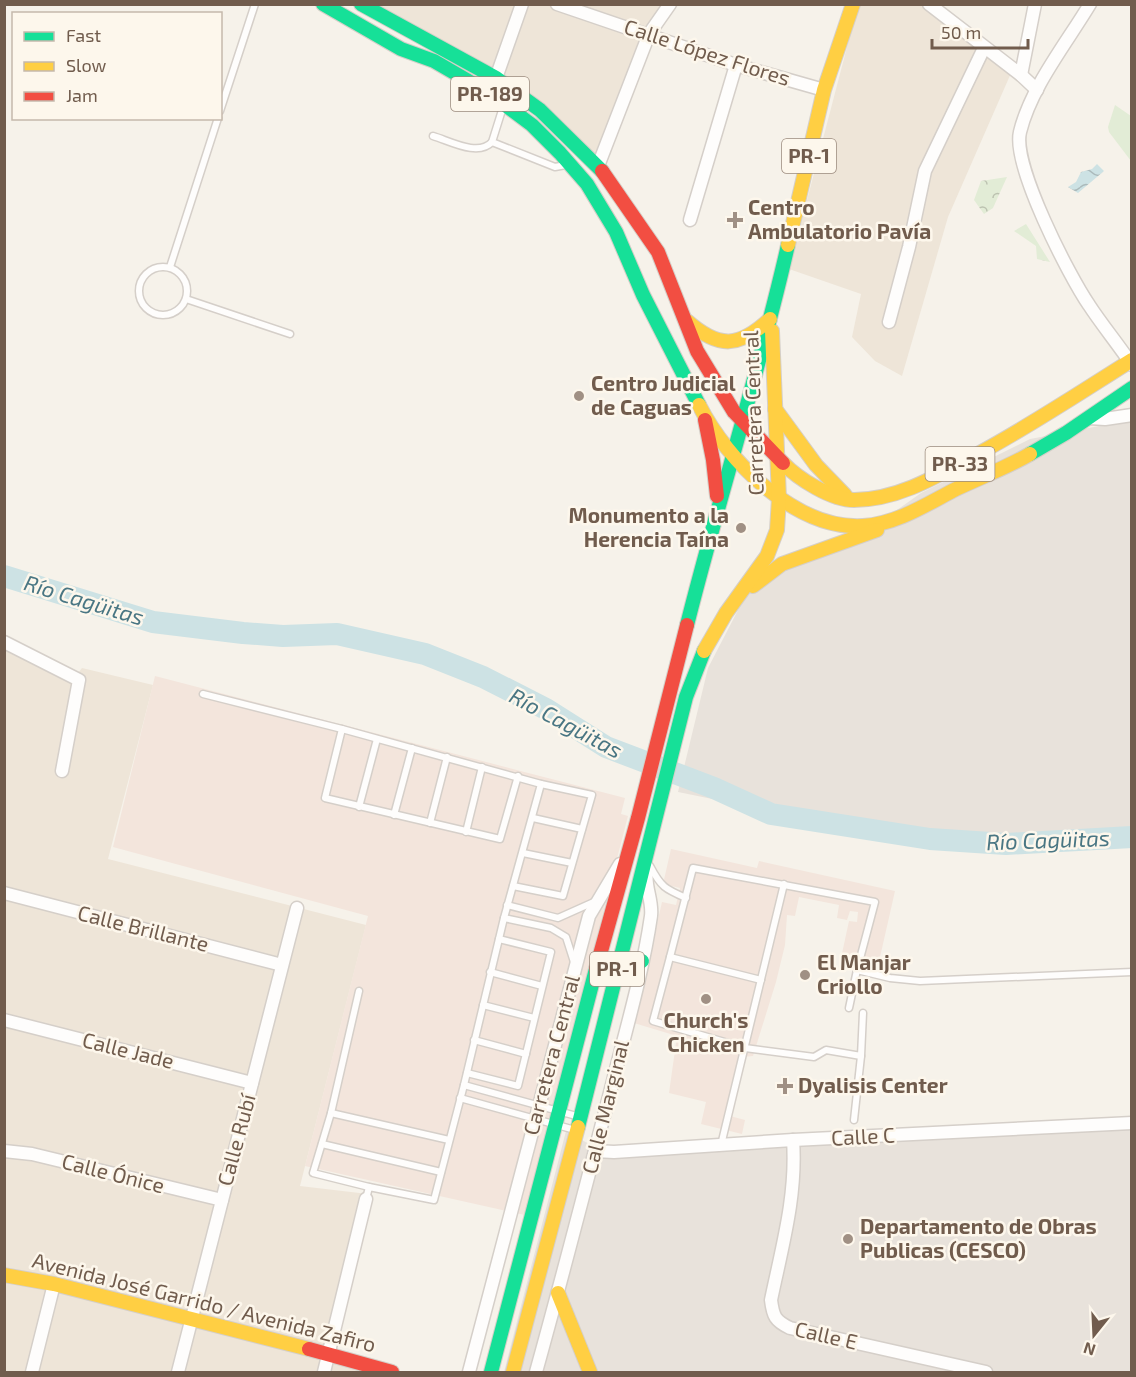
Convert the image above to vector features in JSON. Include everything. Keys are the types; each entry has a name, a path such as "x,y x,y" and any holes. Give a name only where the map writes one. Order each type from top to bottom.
{"main road":[{"name":"PR-189","path":"323,4 401,49 434,61 489,93 532,125 569,163 587,184 616,232 643,296 703,412 733,453"},
{"name":"PR-189","path":"361,4 496,78 540,110 598,166 658,252 697,351 734,412 742,421"},
{"name":"PR-1","path":"772,317 824,90 853,4"},
{"path":"684,318 707,337 732,343 747,339 772,317"},
{"name":"Carretera Central","path":"513,1372 579,1124 686,697 695,669 726,613 750,581 768,553 775,537 779,498 772,317"},
{"name":"Carretera Central","path":"491,1372 638,818 668,693 772,317"},
{"name":"PR-33","path":"742,421 778,460 822,491 851,500 886,497 936,477 1018,432 1131,362"},
{"name":"PR-33","path":"733,453 768,490 798,510 818,520 834,524 864,526 898,517 1025,457 1131,388"},
{"path":"775,409 809,459 830,483 851,500"},
{"path":"703,412 713,460 716,514"},
{"path":"726,613 768,573 782,564 886,526 898,517"},
{"path":"615,977 642,961"},
{"name":"Avenida José Garrido / Avenida Zafiro","path":"4,1275 54,1284 392,1372"},
{"path":"558,1293 590,1372"}],"street":[{"path":"496,78 522,4"},
{"name":"Calle López Flores","path":"557,4 736,65 824,90"},
{"path":"598,166 649,34 670,4"},
{"path":"929,4 1021,75 1036,90"},
{"path":"1021,75 1035,4"},
{"path":"1090,4 1031,99 1019,135 1026,172 1034,194 1074,280 1088,304 1131,362"},
{"path":"889,322 909,247 924,171 984,48"},
{"path":"690,220 699,206 736,65"},
{"path":"1088,417 1105,419 1131,415"},
{"path":"4,642 79,680 62,771"},
{"name":"Calle Marginal","path":"536,1372 642,961 652,903 646,877 649,840"},
{"path":"470,1372 589,916 629,850"},
{"name":"Calle Brillante","path":"4,893 282,965"},
{"name":"Calle Rubí","path":"178,1372 297,908"},
{"name":"Calle Jade","path":"4,1020 252,1083"},
{"name":"Calle C","path":"595,1150 614,1152 793,1140 1131,1123"},
{"name":"Calle E","path":"793,1140 795,1165 793,1198 771,1300 772,1314 777,1322 790,1328 986,1372"},
{"name":"Calle Ónice","path":"4,1151 32,1154 222,1200"},
{"path":"324,1372 368,1193"},
{"path":"512,1212 532,1217"},
{"path":"32,1372 54,1284"}],"lane":[{"path":"222,105 255,4"},
{"path":"433,136 472,148 483,149 492,142 504,104"},
{"path":"170,267 217,120"},
{"path":"492,142 555,167 569,163"},
{"path":"160,266 170,267 179,272 185,280 186,299 181,307 167,315 150,312 143,305 139,296 139,285 143,276 150,269 160,266"},
{"path":"186,299 290,334"},
{"path":"203,694 342,729 542,784 592,795 563,896 513,886"},
{"path":"342,729 325,798 500,839 518,776"},
{"path":"359,807 377,739"},
{"path":"394,815 412,748"},
{"path":"430,823 447,757"},
{"path":"466,832 483,767"},
{"path":"359,991 331,1113 313,1173 368,1193 434,1200 507,905 542,784"},
{"path":"533,818 582,829"},
{"path":"523,853 572,863"},
{"path":"648,861 659,883 667,890 686,898"},
{"path":"849,1008 875,902 693,868 653,1022 745,1048 814,1057 826,1050 861,1056"},
{"path":"721,1145 784,884"},
{"path":"507,905 558,918 599,899"},
{"path":"504,918 551,928 566,937 576,966"},
{"path":"467,1073 518,1086 543,986 551,952 499,939"},
{"path":"670,957 761,980"},
{"path":"857,970 890,978 920,981 1131,972"},
{"path":"490,972 543,986"},
{"path":"483,1005 534,1018"},
{"path":"854,1120 863,1013"},
{"path":"474,1040 526,1054"},
{"path":"464,1085 538,1105 558,1118 579,1124"},
{"path":"460,1098 535,1120 558,1118 579,1124"},
{"path":"331,1113 449,1140"},
{"path":"322,1144 441,1172"}],"shaded area":[{"path":"355,5 670,5 646,34 602,161 488,78"},
{"path":"858,5 935,5 1015,64 948,217 902,376 875,361 852,337 861,294 789,269"},
{"path":"1131,420 1131,827 943,846 678,792 708,668 751,585 863,534 921,493 1030,439"},
{"path":"5,644 75,677 82,668 153,685 108,859 366,925 300,1186 368,1194 328,1356 391,1372 5,1372"},
{"path":"155,676 625,798 621,814 628,816 525,1215 305,1166 368,916 113,847"},
{"path":"671,849 757,868 759,861 895,891 878,966 841,958 849,921 857,922 858,912 850,911 847,920 837,918 839,905 799,897 795,916 787,915 785,945 776,982 753,1056 743,1057 730,1116 745,1120 742,1134 701,1124 706,1102 669,1093 677,1036 634,1023 662,902 676,905 680,888 663,884"},
{"path":"1131,1117 1131,1372 504,1372 566,1131 598,1149 673,1149"}],"green space":[{"path":"1115,105 1131,116 1131,161 1109,132 1108,127"},
{"path":"1007,177 993,208 984,214 974,200 981,181"},
{"path":"1026,224 1050,262 1037,259 1036,246 1014,231"}],"water":[{"path":"1097,164 1104,171 1078,193 1068,187 1076,182 1081,172 1092,169"}],"waterway":[{"name":"Río Cagüitas","path":"4,576 153,622 283,636 337,634 425,654 483,677 546,709 606,747 714,788 771,814 930,839 1006,844 1132,837"}],"traffic: fast":[{"path":"323,4 401,49 434,61 489,93 532,125 560,153 587,184 616,232 643,295 699,405"},
{"path":"361,4 496,78 540,110 602,171"},
{"path":"687,625 788,245"},
{"path":"1030,454 1066,433 1132,388"},
{"path":"578,1127 686,697 704,651"},
{"path":"615,977 642,961"},
{"path":"491,1372 596,969"}],"traffic: slow":[{"path":"788,245 824,90 853,4"},
{"path":"687,321 709,337 729,341 739,340 759,329 770,319"},
{"path":"704,651 726,613 767,556 777,530 779,498 772,331"},
{"path":"783,463 797,476 826,493 854,500 886,496 933,478 996,444 1132,360"},
{"path":"699,405 727,448 766,488 813,517 838,524 863,526 900,517 1030,454"},
{"path":"775,409 816,465 845,495"},
{"path":"753,586 782,564 877,530"},
{"path":"513,1372 578,1127"},
{"path":"4,1275 54,1284 309,1349"},
{"path":"558,1293 590,1372"}],"traffic: jam":[{"path":"602,171 658,252 697,351 734,412 783,463"},
{"path":"705,420 717,496"},
{"path":"596,969 638,818 687,625"},
{"path":"309,1349 392,1372"}],"place":[{"name":"Centro Ambulatorio Pavía","path":"735,220"},
{"name":"Centro Judicial de Caguas","path":"579,396"},
{"name":"Monumento a la Herencia Taína","path":"741,528"},
{"name":"El Manjar Criollo","path":"805,975"},
{"name":"Church's Chicken","path":"706,999"},
{"name":"Dyalisis Center","path":"785,1086"},
{"name":"Departamento de Obras Publicas (CESCO)","path":"848,1239"}]}
